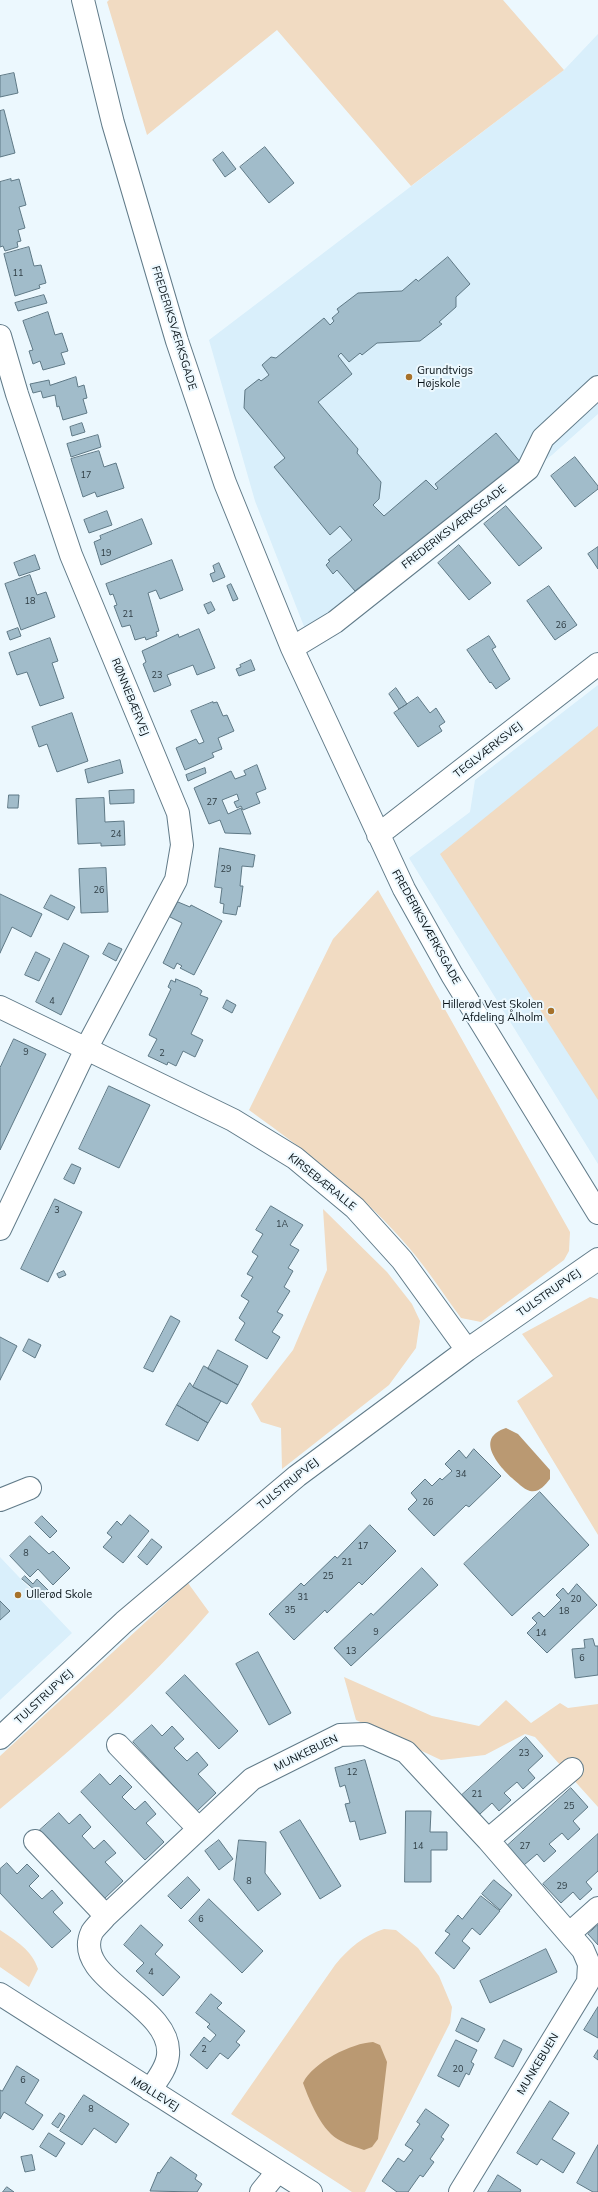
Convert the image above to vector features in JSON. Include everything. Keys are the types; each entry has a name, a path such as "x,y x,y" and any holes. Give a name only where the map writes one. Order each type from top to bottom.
{"street":[{"name":"FREDERIKSVÆRKSGADE","path":"83,0 113,123 177,342 225,483 292,648 404,889 452,975 598,1213"},
{"name":"RØNNEBÆRVEJ","path":"0,336 71,555 178,813 182,845 176,880 86,1049"},
{"name":"FREDERIKSVÆRKSGADE","path":"292,648 336,622 528,469 543,438 598,387"},
{"name":"TEGLVÆRKSVEJ","path":"378,835 598,664"},
{"name":"KIRSEBÆRALLE","path":"0,1007 233,1120 295,1158 355,1208 396,1254 467,1350"},
{"path":"0,1229 86,1049"},
{"name":"TULSTRUPVEJ","path":"0,1738 124,1622 297,1476 467,1350 598,1258"},
{"path":"0,1500 30,1488"},
{"name":"MUNKEBUEN","path":"150,2090 161,2074 168,2056 166,2040 159,2023 96,1967 89,1949 92,1933 106,1916 198,1828 252,1779 340,1735 365,1734 406,1752 488,1840 570,1933 583,1950 589,1964 588,1982 460,2192"},
{"path":"118,1745 198,1828"},
{"path":"488,1840 572,1769"},
{"path":"35,1841 106,1916"},
{"path":"570,1933 598,1908"},
{"name":"MØLLEVEJ","path":"0,1994 312,2192"},
{"path":"261,2192 278,2171"}],"shaded area":[{"path":"109,0 503,0 564,70 411,186 277,30 147,135 107,2"},
{"name":"Grundtvigs Højskole","path":"598,34 598,414 552,455 312,647 255,501 209,340 564,70"},
{"name":"Hillerød Vest Skolen Afdeling Ålholm","path":"598,685 598,1164 409,858 470,812 475,780"},
{"name":"Hillerød Vest Skolen Afdeling Ålholm","path":"598,726 598,1100 440,854"},
{"path":"378,890 570,1232 569,1251 564,1260 481,1322 461,1318 417,1257 374,1210 313,1158 249,1110 333,939"},
{"path":"323,1209 387,1272 412,1304 420,1321 416,1348 389,1385 282,1469 281,1428 261,1422 251,1404 293,1350 327,1270"},
{"path":"590,1297 598,1299 598,1535 517,1401 553,1376 522,1334"},
{"path":"506,1428 518,1434 550,1470 550,1479 539,1490 527,1490 512,1478 495,1459 490,1445 492,1438 497,1432"},
{"name":"Ullerød Skole","path":"0,1557 72,1633 0,1700"},
{"path":"188,1583 209,1612 161,1665 109,1715 0,1809 0,1756"},
{"path":"344,1677 432,1716 479,1726 506,1700 531,1723 560,1703 568,1708 598,1704 598,1807 535,1737 525,1734 485,1755 441,1760 356,1720"},
{"path":"384,1929 396,1930 418,1948 439,1976 452,2007 450,2023 365,2192 352,2192 231,2114 335,1965 357,1943 369,1935"},
{"path":"0,1930 23,1946 32,1956 38,1969 29,1987 0,1967"},
{"path":"373,2042 380,2045 387,2062 378,2139 372,2147 364,2150 341,2141 328,2131 322,2124 313,2107 303,2083 315,2068 334,2055 364,2043"}],"building":[{"path":"14,73 18,93 0,97 0,76"},
{"path":"4,110 15,153 0,157 0,111"},
{"path":"265,147 294,183 269,203 240,167"},
{"path":"223,152 236,169 225,177 213,160"},
{"path":"11,179 11,181 19,179 26,205 19,207 25,228 18,230 21,241 17,242 18,247 5,251 3,246 0,247 0,182"},
{"path":"29,247 34,266 41,265 46,283 39,285 40,288 15,296 4,254"},
{"path":"448,257 470,284 456,297 456,307 439,322 442,324 420,341 377,343 362,355 360,353 349,362 341,353 338,356 352,374 318,402 358,449 357,453 381,482 379,499 373,505 384,516 426,480 436,490 438,488 435,484 496,433 521,463 399,567 393,561 355,591 337,570 333,574 326,565 330,561 328,560 352,540 340,526 330,535 274,467 285,458 244,408 245,390 259,379 261,381 269,375 262,365 271,357 276,358 324,318 330,325 334,321 332,318 339,312 337,309 358,293 402,291 416,279 418,281"},
{"path":"44,295 47,303 18,311 15,303"},
{"path":"48,312 55,335 62,333 68,351 61,353 65,364 43,370 40,361 33,364 29,351 33,350 23,321"},
{"path":"76,377 78,387 84,385 87,398 83,399 87,413 63,420 59,406 57,407 55,395 43,398 41,391 33,393 30,384 49,380 50,385"},
{"path":"82,423 85,432 72,436 70,427"},
{"path":"98,435 101,447 71,457 67,444"},
{"path":"99,451 104,467 116,463 124,488 97,497 95,492 83,497 71,459"},
{"path":"575,457 598,486 598,489 575,507 551,476"},
{"path":"506,506 542,548 519,566 484,524"},
{"path":"107,511 112,525 89,533 84,520"},
{"path":"142,519 152,544 101,565 94,542 101,539 100,536"},
{"path":"459,545 491,583 469,600 438,563"},
{"path":"598,547 598,569 588,554"},
{"path":"35,555 40,569 19,576 14,563"},
{"path":"172,560 183,590 160,599 156,590 148,593 159,631 156,632 157,636 146,640 145,637 135,640 130,625 122,627 114,606 117,605 113,594 110,595 106,584"},
{"path":"219,563 225,577 213,582 210,574 215,572 213,566"},
{"path":"30,575 37,595 46,592 55,617 21,630 5,584"},
{"path":"231,584 238,599 233,601 227,586"},
{"path":"549,586 577,625 555,640 527,601"},
{"path":"211,602 215,610 208,614 204,605"},
{"path":"18,628 21,636 10,640 7,632"},
{"path":"199,629 215,668 197,675 193,665 167,675 171,685 154,692 143,664 146,662 142,651 178,634 179,637"},
{"path":"489,636 496,647 492,649 510,679 496,689 491,682 490,683 467,650"},
{"path":"50,638 58,661 52,663 64,698 40,706 27,672 17,675 9,653"},
{"path":"251,660 255,670 239,676 236,669 241,667 240,665"},
{"path":"396,688 407,704 399,709 389,694"},
{"path":"418,697 430,713 436,708 445,722 439,726 442,731 418,747 394,713"},
{"path":"213,702 217,702 223,716 227,715 234,731 218,738 222,749 212,753 214,757 185,770 176,748 196,739 199,744 204,742 191,711"},
{"path":"72,713 88,761 57,772 47,744 39,747 32,727"},
{"path":"120,760 123,773 88,783 85,770"},
{"path":"257,765 266,789 256,793 260,803 243,810 241,806 237,808 234,802 239,800 237,794 222,800 228,814 241,808 251,834 225,833 220,820 209,824 194,788 231,771 235,779 246,775 244,771"},
{"path":"205,768 206,773 188,781 186,775"},
{"path":"134,790 134,803 110,804 109,791"},
{"path":"9,795 19,795 18,808 8,808"},
{"path":"104,798 105,822 124,821 125,845 101,846 101,843 78,844 76,799"},
{"path":"220,848 255,855 253,867 242,866 240,886 243,886 240,907 238,906 236,915 223,913 224,904 220,903 222,888 215,887"},
{"path":"106,868 108,912 81,913 79,869"},
{"path":"0,894 42,914 31,937 12,927 0,953"},
{"path":"51,895 75,907 68,920 44,908"},
{"path":"178,902 190,907 191,905 222,921 194,975 180,968 182,966 177,963 174,969 163,963 182,923 170,917"},
{"path":"64,943 89,956 61,1015 36,1002"},
{"path":"109,943 122,949 116,961 103,954"},
{"path":"36,952 50,959 39,981 25,975"},
{"path":"176,979 198,988 202,991 200,995 208,998 191,1034 203,1040 195,1057 183,1051 176,1066 168,1062 167,1065 148,1056 157,1039 149,1035 171,989 168,987 171,980 175,982"},
{"path":"227,1000 236,1005 232,1013 223,1008"},
{"path":"14,1039 46,1054 0,1150 0,1068"},
{"path":"109,1086 150,1105 119,1168 79,1149"},
{"path":"72,1164 81,1168 74,1184 64,1179"},
{"path":"55,1199 82,1212 48,1282 21,1269"},
{"path":"271,1206 303,1225 290,1245 299,1250 288,1268 293,1271 284,1287 290,1291 277,1312 283,1315 272,1332 280,1337 267,1359 235,1340 245,1323 239,1318 249,1301 241,1296 253,1277 247,1274 258,1256 252,1252 263,1234 256,1230"},
{"path":"64,1271 66,1275 59,1278 57,1274"},
{"path":"171,1316 180,1321 153,1372 144,1368"},
{"path":"0,1337 17,1346 0,1380"},
{"path":"29,1339 41,1345 35,1358 23,1351"},
{"path":"218,1350 248,1366 238,1385 208,1369"},
{"path":"204,1366 238,1385 227,1404 193,1387"},
{"path":"190,1383 193,1387 221,1401 208,1423 177,1405"},
{"path":"177,1405 208,1423 198,1441 166,1425"},
{"path":"474,1449 501,1476 469,1507 466,1505 434,1536 408,1509 417,1500 411,1493 425,1479 432,1486 440,1478 442,1480 452,1471 445,1464 459,1450 466,1458"},
{"path":"540,1492 589,1545 512,1616 464,1564"},
{"path":"130,1515 149,1531 123,1563 103,1547 112,1537 107,1533 117,1521 121,1525"},
{"path":"42,1516 57,1531 50,1538 35,1523"},
{"path":"370,1525 396,1551 362,1585 359,1582 327,1613 325,1610 294,1640 269,1614 301,1583 304,1586 335,1556 337,1558"},
{"path":"30,1536 49,1554 53,1551 70,1568 53,1585 38,1569 30,1577 10,1556"},
{"path":"152,1539 162,1547 147,1565 138,1557"},
{"path":"422,1568 438,1585 351,1666 334,1648 371,1613 373,1615"},
{"path":"25,1576 33,1584 37,1579 50,1592 44,1598 22,1579"},
{"path":"577,1584 597,1605 547,1653 527,1633 537,1623 532,1618 539,1612 544,1617 561,1600 556,1595 563,1588 568,1594"},
{"path":"0,1601 10,1611 0,1620"},
{"path":"593,1639 595,1646 598,1646 598,1675 575,1678 572,1649 585,1648 584,1640"},
{"path":"258,1652 291,1713 269,1725 236,1664"},
{"path":"185,1675 238,1731 219,1749 166,1693"},
{"path":"152,1725 162,1736 172,1726 184,1739 174,1748 187,1761 197,1752 208,1765 198,1774 216,1793 197,1811 133,1742"},
{"path":"526,1737 543,1756 528,1770 535,1778 523,1789 517,1782 504,1793 511,1800 499,1811 492,1803 480,1814 462,1795"},
{"path":"365,1760 386,1833 360,1840 355,1821 350,1822 345,1804 350,1803 345,1785 340,1787 335,1768"},
{"path":"100,1774 110,1785 120,1775 132,1787 122,1797 135,1810 145,1801 156,1814 146,1823 164,1842 145,1860 81,1792"},
{"path":"571,1788 588,1807 573,1821 580,1829 568,1840 562,1833 549,1844 556,1851 544,1862 537,1854 524,1865 507,1846"},
{"path":"406,1811 431,1811 430,1832 447,1832 447,1850 431,1850 431,1882 405,1882"},
{"path":"59,1813 69,1824 80,1814 91,1827 82,1836 94,1849 104,1840 116,1853 105,1862 123,1881 104,1899 40,1830"},
{"path":"300,1820 341,1886 320,1899 280,1832"},
{"path":"598,1834 598,1871 586,1882 592,1889 580,1900 573,1892 561,1903 543,1884"},
{"path":"219,1840 233,1859 219,1870 205,1851"},
{"path":"239,1840 266,1842 265,1873 281,1894 258,1911 234,1880"},
{"path":"7,1863 17,1874 27,1864 39,1876 29,1886 42,1899 52,1890 63,1903 53,1912 71,1931 52,1948 0,1893 0,1869"},
{"path":"188,1877 200,1890 181,1909 168,1896"},
{"path":"494,1880 512,1895 500,1910 482,1894"},
{"path":"481,1896 500,1911 480,1935 472,1928 462,1941 470,1948 454,1969 435,1953 450,1934 445,1931 458,1915 462,1919"},
{"path":"209,1899 263,1951 242,1973 189,1921"},
{"path":"141,1925 163,1945 155,1954 180,1977 163,1996 136,1971 144,1963 124,1945"},
{"path":"598,1925 598,1945 588,1934"},
{"path":"546,1949 557,1972 490,2003 480,1981"},
{"path":"211,1994 222,2003 217,2008 245,2031 236,2042 240,2045 228,2059 220,2053 207,2069 190,2055 204,2037 210,2042 216,2035 207,2027 210,2024 196,2013"},
{"path":"598,2007 598,2038 584,2030"},
{"path":"462,2018 485,2029 478,2042 456,2031"},
{"path":"456,2040 477,2050 471,2062 474,2064 469,2075 466,2073 459,2087 438,2076"},
{"path":"504,2040 522,2049 513,2067 495,2058"},
{"path":"598,2050 598,2060 594,2057"},
{"path":"17,2066 39,2080 25,2103 43,2115 33,2130 4,2112 0,2119 0,2090 2,2091"},
{"path":"84,2095 129,2124 116,2143 94,2128 82,2145 60,2131"},
{"path":"550,2101 569,2113 552,2139 575,2153 563,2173 541,2159 537,2165 517,2153"},
{"path":"426,2109 449,2125 441,2137 444,2139 430,2159 434,2162 423,2177 420,2175 408,2192 397,2192 382,2181 398,2158 404,2162 413,2150 405,2145 420,2124 417,2122"},
{"path":"60,2113 65,2116 58,2128 52,2124"},
{"path":"49,2133 65,2143 56,2157 40,2147"},
{"path":"598,2145 598,2192 593,2192 577,2183"},
{"path":"32,2155 35,2170 25,2172 21,2157"},
{"path":"171,2157 197,2175 195,2179 202,2184 197,2192 150,2191 158,2172 159,2173"},
{"path":"498,2175 521,2190 520,2192 488,2192"},
{"path":"7,2187 14,2192 3,2192"}],"place":[{"name":"Grundtvigs Højskole","path":"409,377"},
{"name":"Hillerød Vest Skolen Afdeling Ålholm","path":"551,1011"},
{"name":"Ullerød Skole","path":"18,1595"}]}
